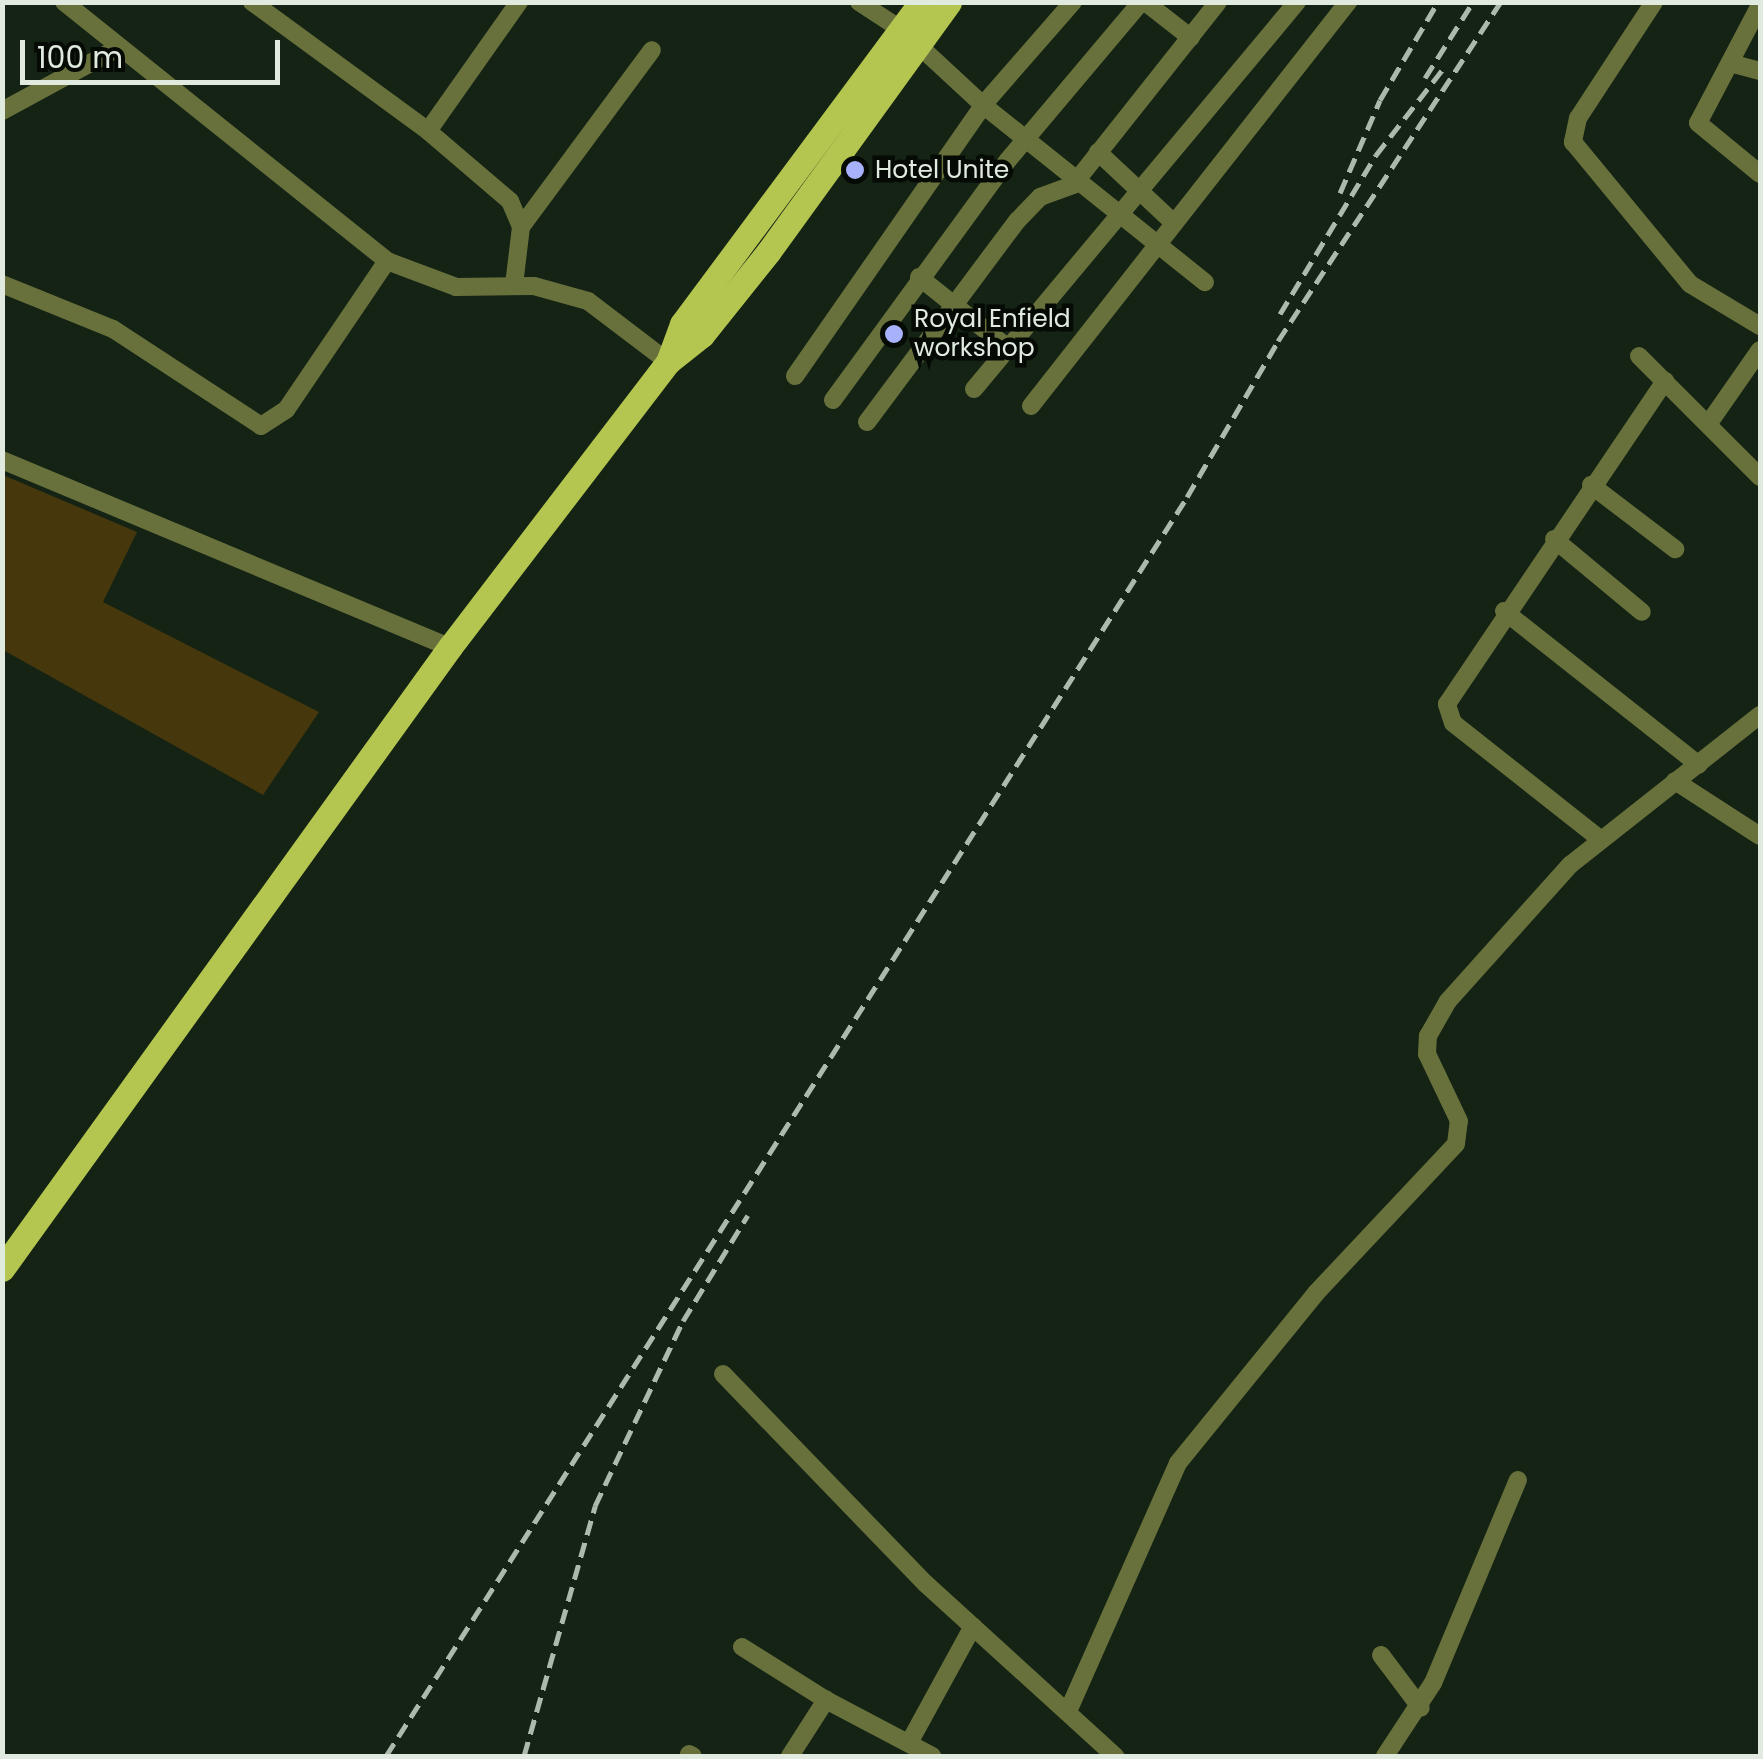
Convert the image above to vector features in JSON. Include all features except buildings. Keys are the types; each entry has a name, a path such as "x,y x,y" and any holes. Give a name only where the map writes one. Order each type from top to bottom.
{"main road":[{"path":"909,40 921,2"},
{"path":"2,1269 450,648 668,362 682,324 909,40 949,2"}],"street":[{"path":"64,2 388,261 456,288 514,285 588,301 668,362"},
{"path":"252,2 428,131 510,201 521,227"},
{"path":"428,131 519,2"},
{"path":"858,2 1206,282"},
{"path":"795,376 982,105 1073,2"},
{"path":"833,400 919,277 1026,139 1143,2 1191,38"},
{"path":"867,422 952,304 1031,205 1077,181 1218,2"},
{"path":"974,389 1297,2"},
{"path":"1031,406 1348,2"},
{"path":"1654,2 1578,118 1573,142 1690,284 1760,326"},
{"path":"1760,5 1698,123 1760,174"},
{"path":"2,111 118,48"},
{"path":"514,285 521,227 652,50"},
{"path":"1730,63 1760,71"},
{"path":"1098,152 1174,222"},
{"path":"2,284 113,328 260,426 286,410 388,261"},
{"path":"919,277 1008,348"},
{"path":"1709,423 1760,350"},
{"path":"1639,356 1760,476"},
{"path":"1600,838 1447,716 1450,692 1665,381"},
{"path":"2,460 450,648"},
{"path":"1591,485 1676,549"},
{"path":"1554,539 1642,612"},
{"path":"1504,612 1698,765"},
{"path":"1069,1710 1178,1463 1316,1293 1456,1144 1459,1121 1427,1054 1433,1023 1543,892 1600,838 1760,715"},
{"path":"1675,781 1760,836"},
{"path":"723,1374 973,1626 1115,1756"},
{"path":"1385,1756 1421,1708 1518,1480"},
{"path":"742,1647 920,1752 973,1626"},
{"path":"1381,1655 1421,1708"},
{"path":"790,1756 826,1700"}],"shaded area":[{"path":"3,475 137,532 103,602 319,712 263,795 3,650"}],"railway":[{"path":"1340,193 1380,100 1438,2"},
{"path":"1425,78 1473,2"},
{"path":"386,1756 1187,497 1278,341 1501,2"},
{"path":"1280,314 1376,155 1443,69"},
{"path":"524,1756 595,1506 683,1321 748,1215"}],"place":[{"name":"Hotel Unite","path":"855,170"},
{"name":"Royal Enfield workshop","path":"894,334"}]}
